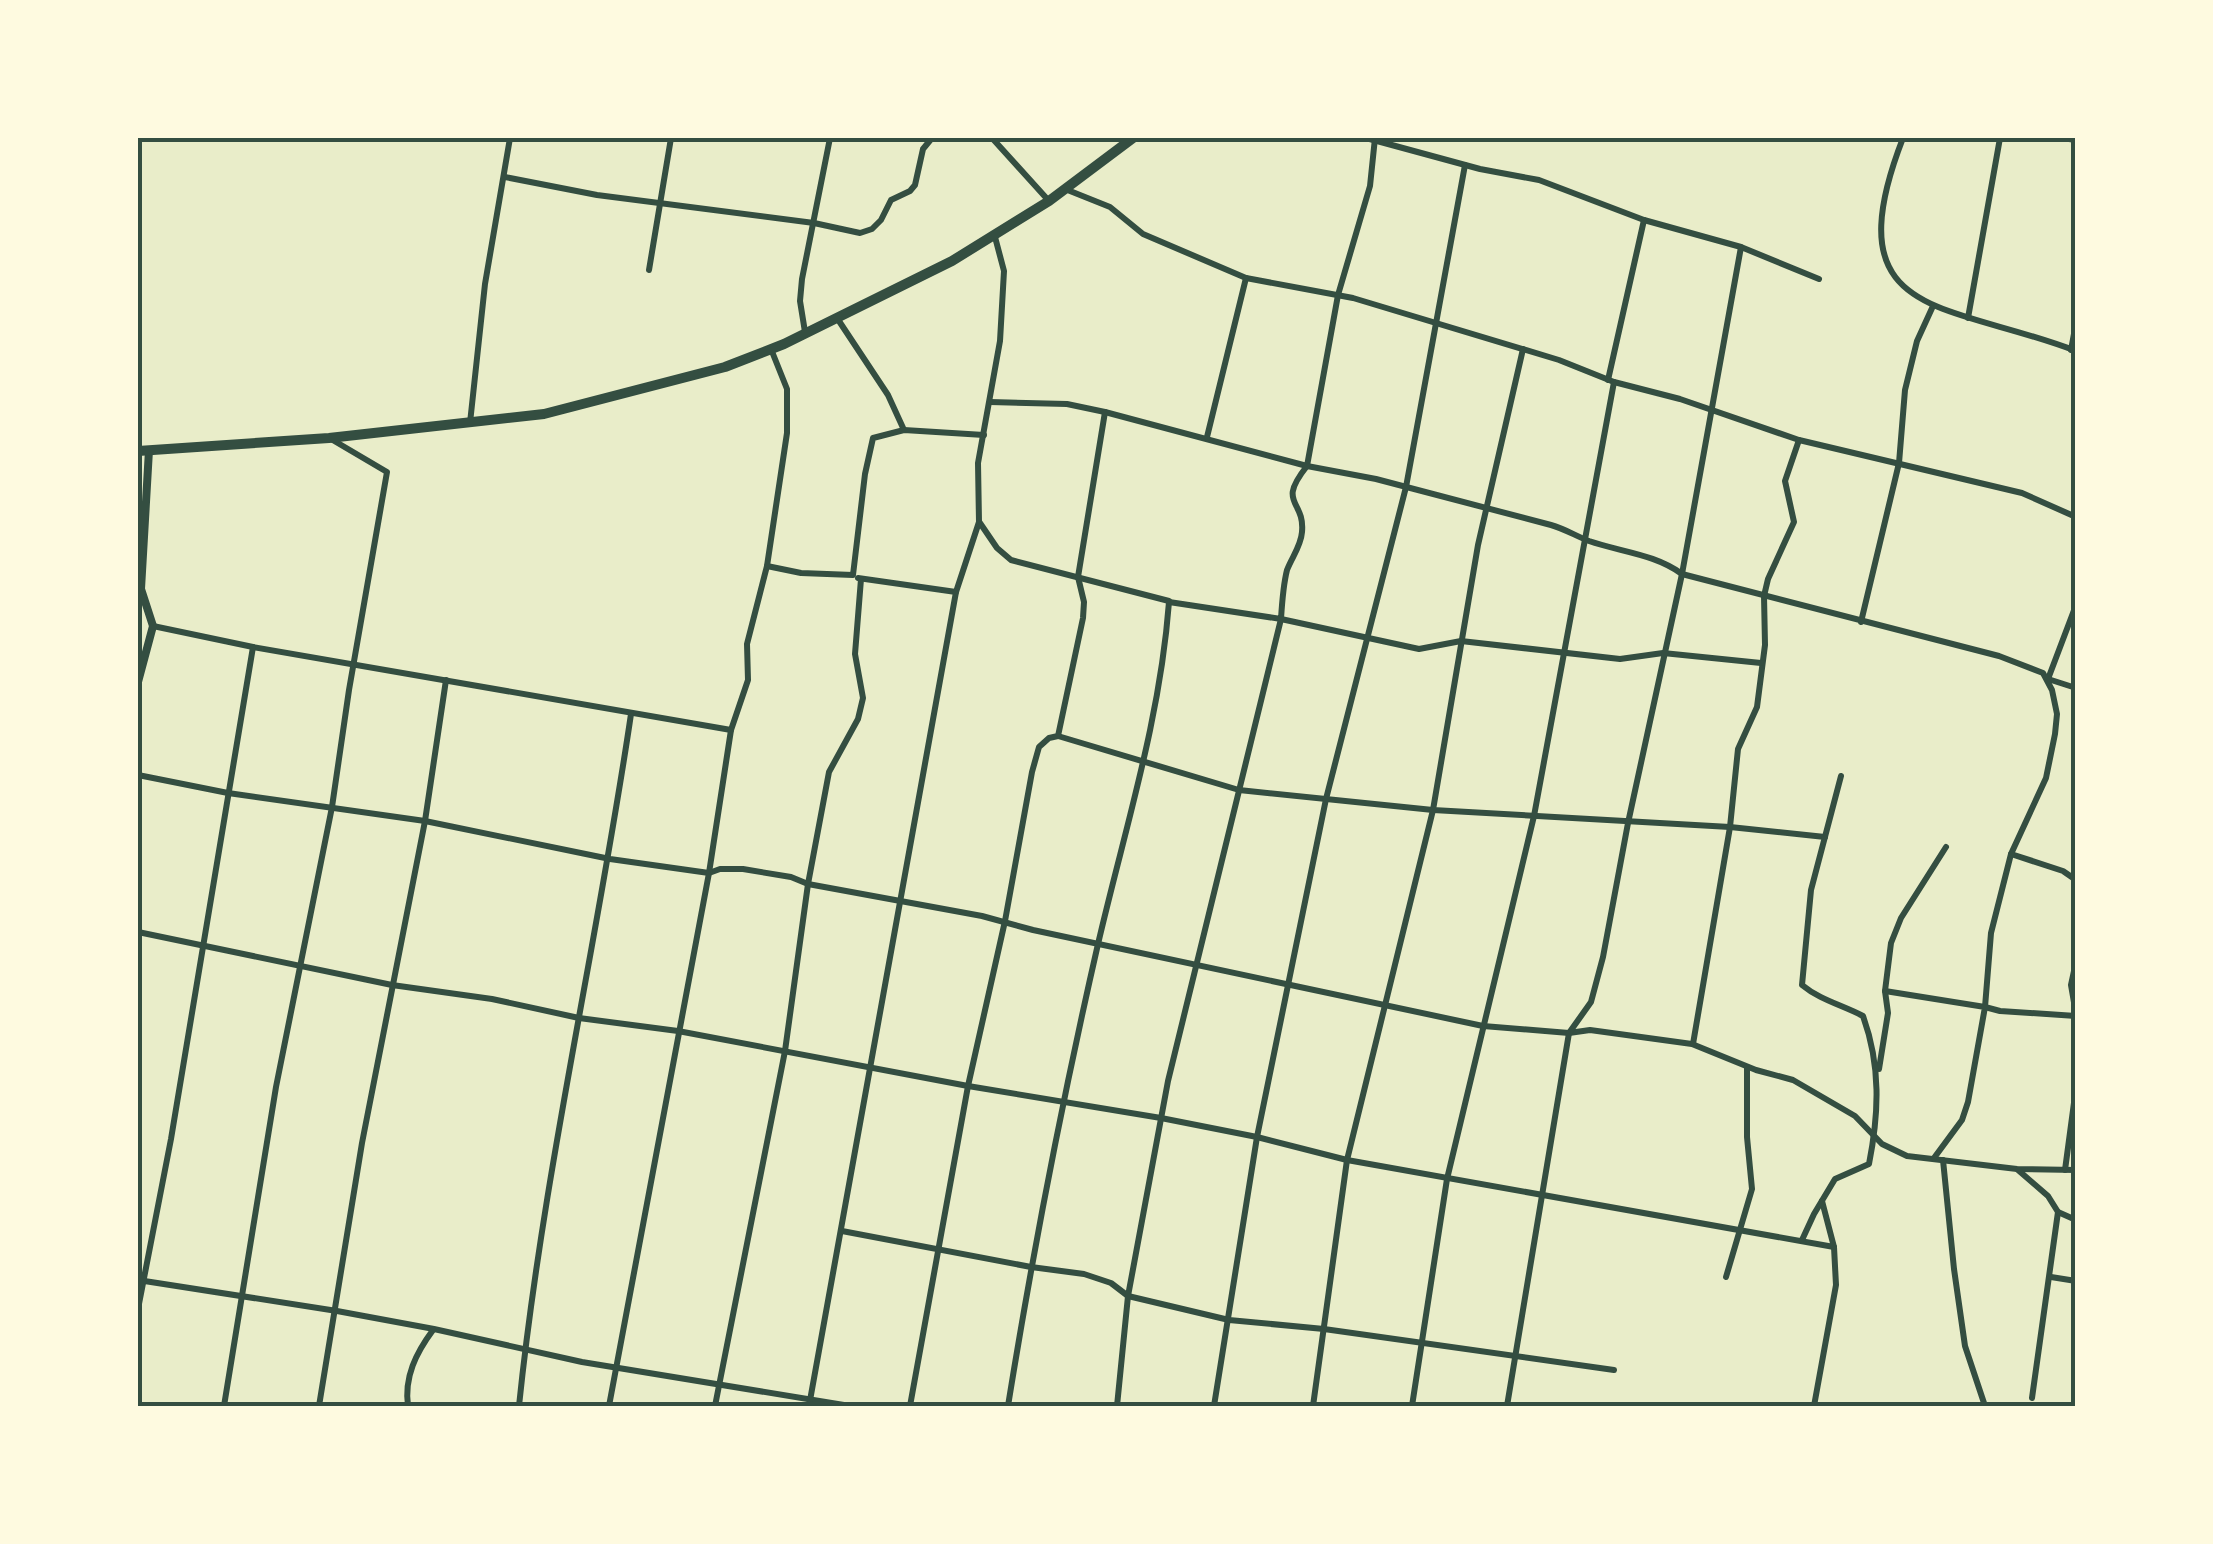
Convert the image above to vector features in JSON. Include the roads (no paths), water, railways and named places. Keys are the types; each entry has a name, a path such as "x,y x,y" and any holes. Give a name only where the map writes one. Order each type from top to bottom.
{"highway":[{"path":"143,450 470,425 544,414 725,367 805,334 994,237 1133,138"}],"street":[{"path":"470,425 485,284 510,138"},
{"path":"649,270 671,138"},
{"path":"805,334 800,302 802,280 830,138"},
{"path":"504,177 659,204 814,223 860,234 872,230 891,200 915,185 930,138 918,138"},
{"path":"992,138 1049,201"},
{"path":"1366,138 1538,180 1644,220 1741,247 1819,279"},
{"path":"1903,138 1888,178 1880,248 1894,281 1933,306 2073,350 2076,323"},
{"path":"1968,318 2000,138"},
{"path":"2062,138 2076,140"},
{"path":"1117,1406 1128,1296 1161,1118 1195,963 1281,619 1287,570 1300,543 1303,529 1292,497 1294,482 1308,466 1338,295 1370,186 1375,140"},
{"path":"1214,1406 1257,1137 1326,799 1406,487 1464,165"},
{"path":"1066,189 1110,206 1143,234 1246,278 1338,295 1434,322 1799,440 2022,493 2076,517"},
{"path":"1412,1406 1447,1179 1534,816 1611,381 1644,220"},
{"path":"810,1403 956,592 979,522 978,464 998,364 1004,286 994,237"},
{"path":"1507,1406 1569,1032 1596,988 1682,574 1741,247"},
{"path":"1207,437 1246,278"},
{"path":"1861,622 1899,463 1905,390 1918,341 1933,306"},
{"path":"837,318 888,395 904,430"},
{"path":"609,1406 731,730 748,680 746,644 766,566 788,432 788,389 771,349"},
{"path":"1313,1406 1347,1160 1433,810 1478,545 1523,349"},
{"path":"990,402 1067,404 1106,412 1308,466 1552,524 1584,539 1664,561 1682,574 1999,656 2034,668 2048,679 2074,685"},
{"path":"1058,736 1084,610 1078,577 1106,412"},
{"path":"716,1406 785,1051 808,884 829,772 858,718 864,698 855,654 868,450 873,438 904,430 984,435"},
{"path":"224,1406 240,1297 332,807 388,472 329,438"},
{"path":"1692,1044 1730,827 1738,749 1757,706 1766,630 1764,596 1794,522 1786,496 1786,472 1799,440"},
{"path":"138,682 153,626 141,590 143,450"},
{"path":"979,522 1011,560 1169,602 1281,619 1419,650 1462,640 1620,659 1663,653 1761,663"},
{"path":"2076,557 2076,581"},
{"path":"766,566 956,592"},
{"path":"1008,1406 1064,1102 1099,942 1146,762 1164,661 1169,602"},
{"path":"1984,1406 1965,1346 1939,1159 1968,1102 1985,1006 1991,933 2011,854 2046,778 2056,714 2048,679 2076,604"},
{"path":"153,626 731,730"},
{"path":"138,1308 140,1280 171,1139 253,647"},
{"path":"319,1406 446,680"},
{"path":"519,1406 525,1349 610,859 631,714"},
{"path":"910,1406 968,1086 1036,760 1044,741 1058,736 1238,790 1433,810 1730,827 1825,837"},
{"path":"138,775 228,793 424,821 610,859 708,873 720,868 743,869 790,877 808,884 1005,921 1484,1026 1590,1030 1692,1044 1794,1080 1855,1116 1882,1144 1907,1156 2017,1169 2076,1170"},
{"path":"1841,776 1810,890 1802,986 1816,997 1863,1016 1878,1074"},
{"path":"1802,1240 1836,1179 1869,1164 1888,1012 1885,990 1891,943 1901,918 1946,847"},
{"path":"2011,854 2063,871 2076,880"},
{"path":"138,932 392,985 678,1031 1161,1118 1347,1160 1834,1247"},
{"path":"1885,990 2000,1011 2076,1015 2071,986 2076,962"},
{"path":"1726,1277 1752,1189 1747,1138 1748,1066"},
{"path":"2065,1170 2076,1088"},
{"path":"2017,1169 2048,1196 2058,1212 2076,1220"},
{"path":"1814,1406 1836,1284 1834,1247 1822,1200"},
{"path":"2032,1398 2058,1212"},
{"path":"842,1231 1095,1277 1112,1283 1128,1296 1229,1320 1324,1329 1614,1370"},
{"path":"2051,1277 2076,1281"},
{"path":"140,1280 434,1328 614,1367 810,1403 850,1406"},
{"path":"408,1406 409,1376 418,1350 434,1328"}]}
